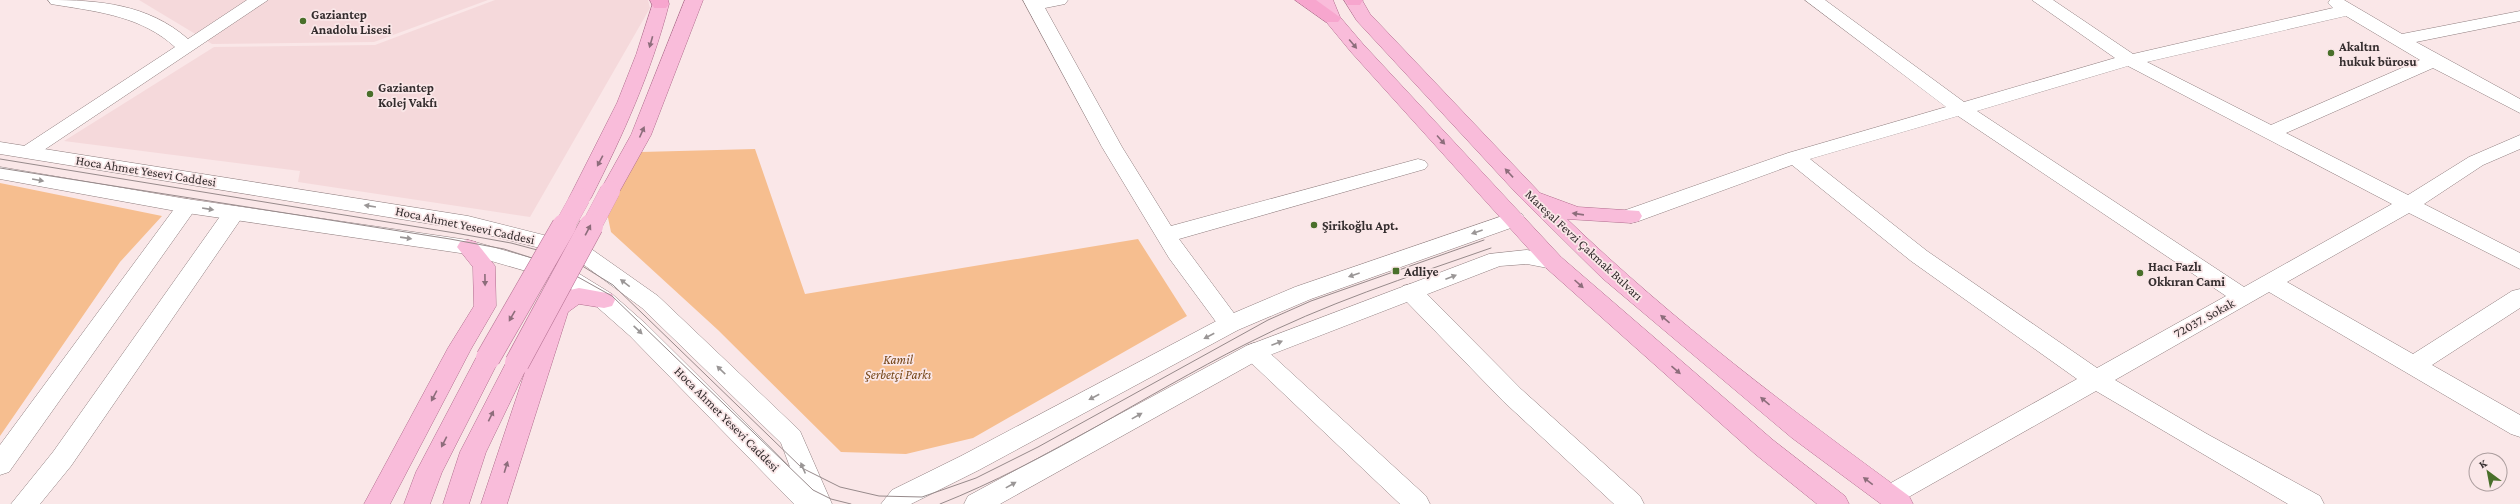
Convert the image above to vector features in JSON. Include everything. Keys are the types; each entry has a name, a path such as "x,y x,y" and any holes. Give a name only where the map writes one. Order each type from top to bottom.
{"highway":[{"path":"1304,0 1328,9"}],"main road":[{"path":"456,504 473,452 517,363 641,135 694,0"},
{"name":"Mareşal Fevzi Çakmak Bulvarı","path":"1354,0 1363,17 1524,189 1610,273 1801,431 1894,500"},
{"path":"417,504 429,472 488,358 580,198 618,126 651,43 660,1"},
{"path":"1328,9 1553,262 1764,447 1836,504"},
{"path":"1524,189 1575,214 1631,216"},
{"path":"1519,225 1543,236 1572,237 1631,216"},
{"path":"376,504 460,348 485,306 484,266 468,247"},
{"path":"494,504 558,308 567,298 580,296 604,300"}],"street":[{"path":"58,0 130,12 155,22 173,34 187,48"},
{"path":"28,152 259,0"},
{"path":"1059,0 1033,2 1112,147 1166,235 1230,324"},
{"path":"1814,0 1961,109 2243,297"},
{"path":"2041,0 2130,60 2407,205 2520,262"},
{"path":"2332,0 2434,61 2520,108"},
{"path":"1631,216 1795,157 2130,60 2349,10"},
{"path":"2400,40 2520,16"},
{"path":"2269,133 2434,61"},
{"name":"72037. Sokak","path":"1894,500 2096,380 2407,205 2476,161 2520,141"},
{"name":"Hoca Ahmet Yesevi Caddesi","path":"0,148 468,223 579,251 616,276 650,302 791,438 819,504"},
{"path":"1795,157 1919,256 2096,380 2198,442 2311,504"},
{"path":"1166,235 1418,165"},
{"name":"Hoca Ahmet Yesevi Caddesi","path":"0,173 186,206 468,247 565,275 604,300 638,330 811,504"},
{"path":"0,465 186,206"},
{"path":"24,504 62,459 234,213"},
{"path":"894,504 901,496 970,463 1230,324 1303,293 1519,225"},
{"path":"977,504 1254,352 1497,260 1527,257 1553,262"},
{"path":"2269,282 2520,427"},
{"path":"1411,292 1512,395 1631,504"},
{"path":"2413,366 2520,297"},
{"path":"1254,352 1417,504"}],"shaded area":[{"name":"Gaziantep Anadolu Lisesi","path":"139,0 488,0 374,42 212,44"},
{"name":"Gaziantep Kolej Vakfı","path":"495,0 648,0 650,8 530,217 298,182 300,171 64,141 214,47 375,45"}],"green space":[{"name":"Kamil Şerbetçi Parkı","path":"755,149 805,294 1138,239 1187,316 973,438 906,454 841,452 718,330 611,232 606,208 641,152"},
{"path":"0,183 162,216 120,262 0,436"}],"tram line":[{"path":"0,159 455,233 511,243 571,259 613,285 802,468 840,487 879,496 922,497 976,478 1038,447 1268,320 1311,301 1484,240"},
{"path":"0,168 450,239 504,249 560,267 612,296 813,490 831,499 851,504"},
{"path":"940,504 1019,468 1208,364 1246,344 1306,316 1367,292 1491,248"}],"place":[{"name":"Gaziantep Anadolu Lisesi","path":"303,21"},
{"name":"Akaltın hukuk bürosu","path":"2331,53"},
{"name":"Gaziantep Kolej Vakfı","path":"370,94"},
{"name":"Şirikoğlu Apt.","path":"1314,225"},
{"name":"Adliye","path":"1396,271"},
{"name":"Hacı Fazlı Okkıran Cami","path":"2140,273"}]}
